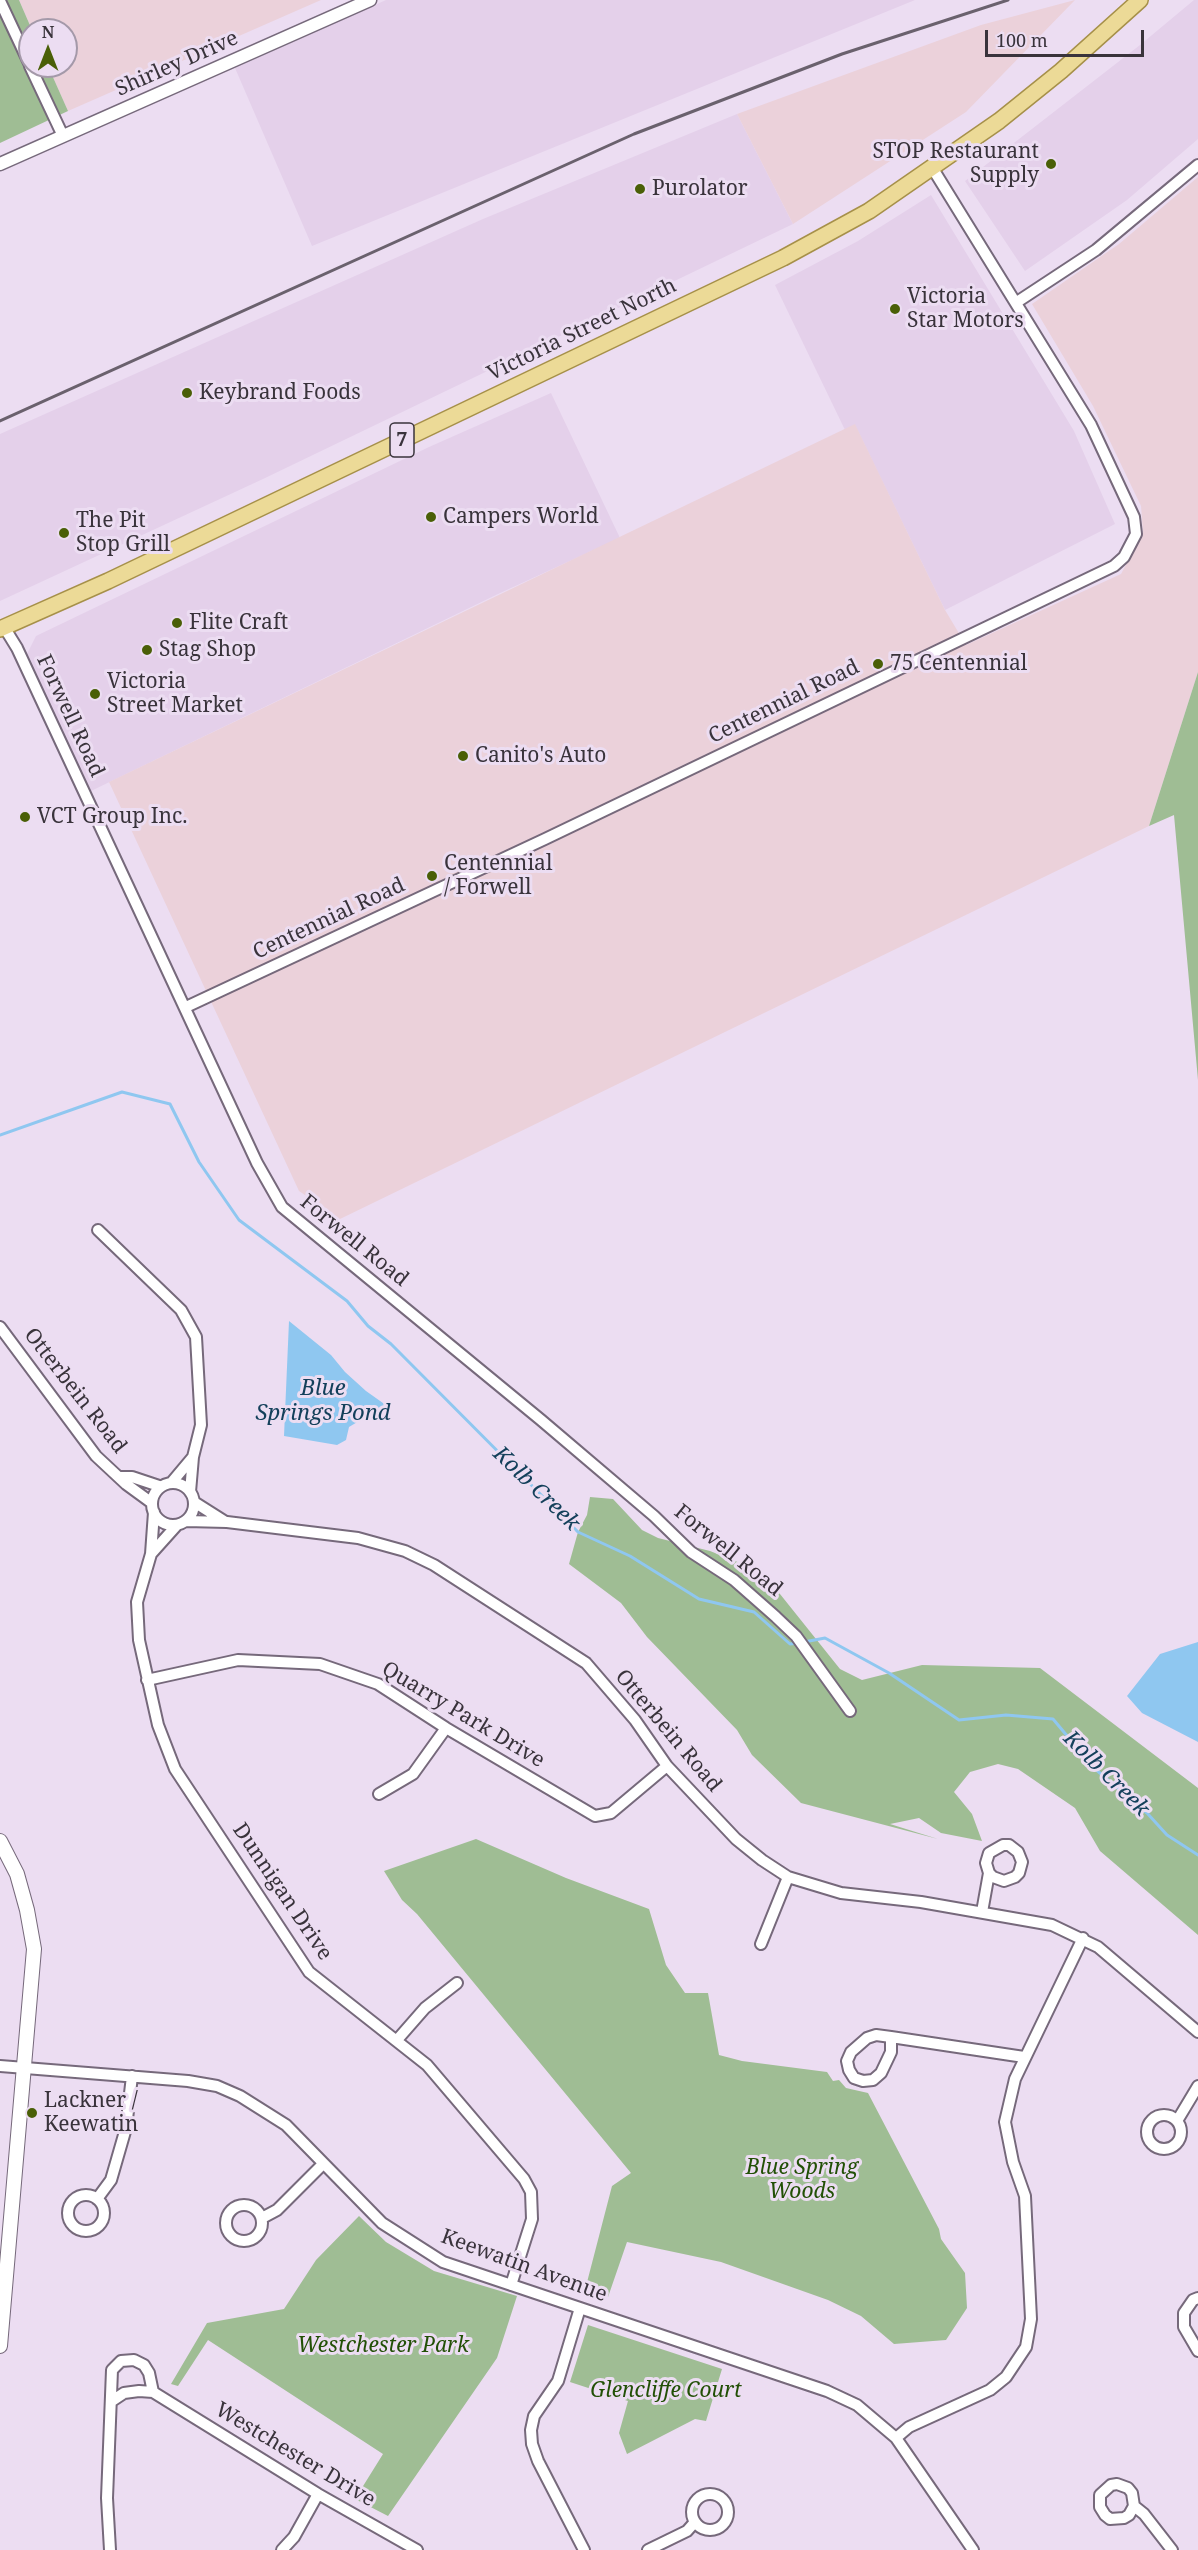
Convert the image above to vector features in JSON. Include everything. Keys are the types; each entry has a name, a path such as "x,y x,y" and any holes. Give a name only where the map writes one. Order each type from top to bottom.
{"main road":[{"name":"Victoria Street North","path":"2,628 108,581 783,258 869,211 999,122 1054,77 1140,0"},
{"path":"0,1841 17,1874 34,1948 0,2346"}],"street":[{"name":"Shirley Drive","path":"0,164 370,0"},
{"path":"0,1 18,40"},
{"path":"36,78 63,136"},
{"path":"1017,302 1096,250 1198,165"},
{"name":"Centennial Road","path":"186,1007 545,839 1104,570 1124,557 1136,534 1134,517 1090,425 1017,302 933,169"},
{"name":"Forwell Road","path":"2,628 17,648 257,1163 282,1208 541,1420 654,1516 692,1552 734,1580 796,1636 850,1711"},
{"path":"98,1230 181,1310 196,1337 201,1425 193,1457 193,1512 182,1523"},
{"name":"Otterbein Road","path":"0,1327 96,1456 153,1508 163,1523 227,1522 358,1538 405,1551 434,1565 586,1663 635,1720 666,1766 736,1839 788,1877 841,1893 921,1902 1052,1925 1083,1938 1112,1958 1198,2032"},
{"path":"153,1508 154,1494 159,1486 172,1482 193,1457"},
{"name":"Otterbein Road","path":"120,1477 132,1477 159,1486"},
{"name":"Otterbein Road","path":"172,1482 182,1485 192,1497 227,1522"},
{"name":"Dunnigan Drive","path":"153,1508 151,1554 137,1602 139,1640 158,1725 175,1769 309,1972 397,2040 444,2083 524,2179 531,2192 532,2219 511,2285"},
{"name":"Dunnigan Drive","path":"151,1554 182,1523"},
{"name":"Quarry Park Drive","path":"147,1680 238,1660 320,1664 378,1684 446,1728 595,1816 611,1813 666,1766"},
{"path":"380,1794 413,1774 446,1728"},
{"path":"982,1912 989,1873"},
{"path":"761,1944 788,1877"},
{"path":"896,2438 909,2427 990,2390 1006,2377 1026,2347 1031,2319 1025,2196 1010,2151 1005,2122 1015,2079 1024,2057 1083,1938"},
{"path":"397,2040 425,2008 457,1983"},
{"path":"891,2037 891,2052 881,2073 873,2080 863,2081 854,2078 847,2061 851,2052 867,2038 876,2035 891,2037 1024,2057"},
{"name":"Keewatin Avenue","path":"0,2066 188,2080 217,2086 240,2096 286,2125 382,2223 443,2262 827,2391 857,2405 896,2438 973,2550"},
{"path":"97,2199 111,2180 126,2128 132,2076"},
{"path":"1177,2121 1198,2086"},
{"path":"262,2218 276,2210 323,2164"},
{"path":"1198,2298 1193,2300 1184,2313 1184,2327 1198,2351"},
{"path":"580,2308 558,2381 534,2416 531,2444 584,2550"},
{"path":"110,2550 107,2498 112,2370 121,2361 134,2360 144,2365 149,2373 153,2392 127,2393 112,2401"},
{"name":"Westchester Drive","path":"153,2392 318,2494 417,2550"},
{"path":"282,2550 294,2537 318,2494"},
{"path":"1134,2506 1144,2514 1172,2550"},
{"path":"648,2550 687,2531 695,2522"}],"shaded area":[{"path":"19,0 321,0 68,111 53,78 78,78 78,18 27,18"},
{"path":"386,0 915,0 312,246 235,68"},
{"path":"1075,0 966,112 793,224 737,114 981,25"},
{"path":"1194,0 1198,0 1198,139 1127,200 1025,271 965,181 1140,45"},
{"path":"737,114 793,224 263,479 0,601 0,434 483,219"},
{"path":"1198,177 1198,672 1149,826 340,1219 299,1191 109,782 855,424 945,610 966,645 1121,574 1143,533 1141,506 1093,406 1032,304 1119,244"},
{"path":"931,195 1074,431 1115,524 945,610 855,425 845,430 775,285 858,241"},
{"path":"551,393 620,538 498,594 91,791 27,654 36,636 429,447"}],"green space":[{"path":"0,0 19,0 27,18 18,18 18,78 53,78 68,111 0,143"},
{"path":"1198,672 1198,1080 1174,815 1149,826"},
{"path":"590,1497 613,1499 642,1530 658,1538 710,1551 745,1565 772,1584 840,1669 862,1680 922,1665 1040,1668 1198,1788 1198,1935 1100,1851 1075,1808 1018,1769 998,1764 970,1772 954,1792 972,1814 982,1841 941,1833 919,1818 890,1824 938,1839 801,1803 752,1755 737,1730 647,1637 621,1603 569,1564 578,1532 587,1515"},
{"name":"Blue Spring Woods","path":"476,1839 566,1878 649,1909 666,1965 685,1993 708,1993 719,2055 742,2061 827,2072 833,2081 839,2080 846,2088 868,2093 939,2229 941,2239 965,2273 967,2308 946,2340 894,2344 861,2316 828,2300 721,2262 627,2242 608,2297 585,2290 612,2186 631,2173 417,1914 402,1900 384,1871"},
{"name":"Westchester Park","path":"359,2216 386,2242 434,2271 517,2296 497,2358 388,2516 355,2499 383,2454 208,2340 178,2386 171,2384 207,2323 284,2309 316,2260"},
{"name":"Glencliffe Court","path":"588,2325 722,2369 706,2421 695,2419 627,2454 619,2433 628,2401 570,2382"}],"water":[{"name":"Blue Springs Pond","path":"289,1321 331,1355 345,1372 366,1391 390,1408 349,1427 346,1440 337,1445 284,1436"},
{"path":"1198,1642 1198,1742 1142,1713 1127,1696 1160,1654"}],"waterway":[{"name":"Kolb Creek","path":"0,1135 122,1092 170,1104 199,1162 239,1220 347,1301 368,1326 391,1344 578,1532 630,1556 699,1599 754,1612 790,1644 798,1643"},
{"name":"Kolb Creek","path":"804,1642 825,1638 889,1673 959,1720 1006,1715 1053,1719 1094,1768 1147,1813 1167,1835 1198,1855"}],"railway":[{"path":"0,421 634,134 842,54 1008,0"}],"place":[{"name":"STOP Restaurant Supply","path":"1051,164"},
{"name":"Purolator","path":"640,189"},
{"name":"Victoria Star Motors","path":"895,309"},
{"name":"Keybrand Foods","path":"187,393"},
{"name":"Campers World","path":"431,517"},
{"name":"The Pit Stop Grill","path":"64,533"},
{"name":"Flite Craft","path":"177,623"},
{"name":"Stag Shop","path":"147,650"},
{"name":"75 Centennial","path":"878,664"},
{"name":"Victoria Street Market","path":"95,694"},
{"name":"Canito's Auto","path":"463,756"},
{"name":"VCT Group Inc.","path":"25,817"},
{"name":"Centennial / Forwell","path":"432,876"},
{"name":"Lackner / Keewatin","path":"32,2113"}]}
